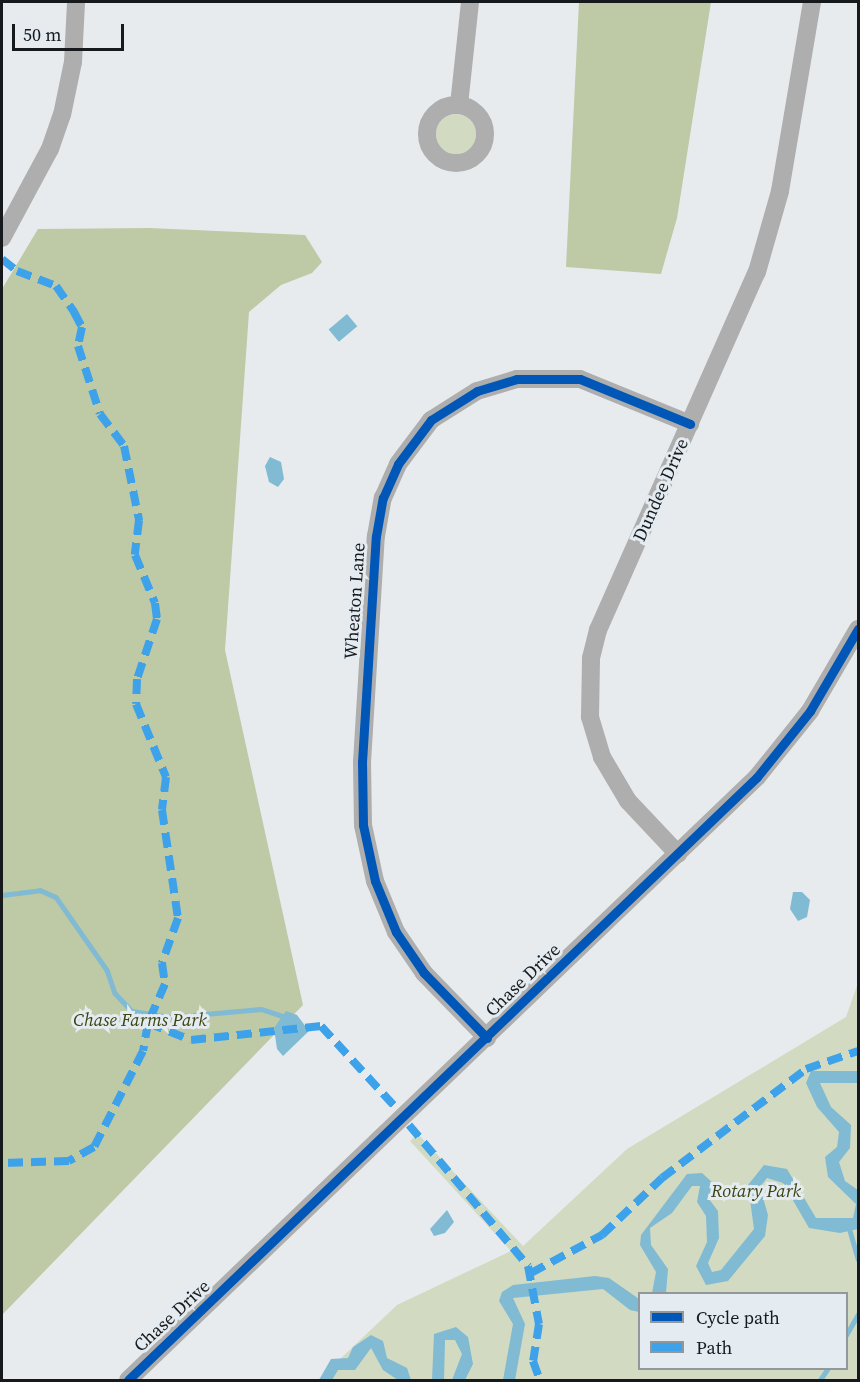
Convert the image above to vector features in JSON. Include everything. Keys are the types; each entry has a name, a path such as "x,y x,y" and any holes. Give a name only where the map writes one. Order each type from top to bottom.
{"street":[{"path":"2,238 50,149 62,115 74,54 76,2"},
{"path":"459,105 470,2"},
{"name":"Dundee Drive","path":"678,854 611,775 595,737 588,693 598,630 744,304 770,234 812,2"},
{"name":"Wheaton Lane","path":"487,1038 424,973 396,932 375,881 363,825 363,739 376,536 383,498 398,464 431,420 477,391 518,379 580,379 690,424"},
{"name":"Chase Drive","path":"128,1380 678,854 785,745 834,674 858,629"}],"green space":[{"path":"579,2 711,2 677,218 661,274 566,267"},
{"path":"456,114 464,115 470,120 475,126 475,142 470,148 464,153 456,154 448,153 442,148 437,142 436,134 437,126 442,120 448,115"},
{"name":"Chase Farms Park","path":"149,228 305,235 322,262 312,273 281,285 249,312 225,650 303,1005 2,1315 2,289 38,229"},
{"name":"Rotary Park","path":"858,983 858,1380 318,1380 397,1305 511,1251 410,1141 418,1134 523,1246 627,1149 846,1017"}],"water":[{"path":"347,314 357,326 339,342 329,329"},
{"path":"270,457 281,462 284,479 278,487 269,482 265,466"},
{"path":"793,892 802,892 810,900 807,917 798,921 790,909"},
{"path":"286,1011 297,1015 309,1031 283,1056 277,1049 274,1028"},
{"path":"811,1071 858,1071 858,1083 820,1083 831,1107 851,1125 850,1148 839,1162 845,1181 858,1190 858,1229 840,1233 809,1228 783,1183 767,1178 760,1187 768,1215 765,1236 728,1281 706,1285 696,1266 707,1242 706,1216 697,1202 700,1186 692,1186 672,1213 650,1228 651,1245 668,1269 666,1292 652,1292 656,1272 640,1245 641,1235 687,1174 702,1173 713,1183 709,1199 718,1211 719,1238 708,1263 712,1272 721,1270 754,1229 748,1185 764,1165 787,1169 816,1218 853,1218 856,1204 828,1177 825,1157 837,1147 839,1132 817,1107 806,1083"},
{"path":"447,1210 454,1222 445,1233 434,1236 430,1229"},
{"path":"595,1276 609,1278 638,1298 638,1312 630,1310 603,1289 513,1298 525,1324 515,1380 503,1380 513,1324 499,1301 502,1292 513,1285"},
{"path":"456,1327 468,1337 473,1364 465,1380 452,1380 462,1354 455,1340 445,1340 444,1380 432,1380 434,1334"},
{"path":"371,1335 383,1341 387,1358 407,1368 411,1380 398,1380 383,1370 371,1348 355,1370 338,1370 332,1380 319,1380 331,1359 348,1358 353,1347"}],"waterway":[{"path":"2,895 40,890 56,897 107,970 115,993 132,1011 171,1017 261,1009 286,1017"},
{"path":"849,1227 858,1259"},
{"path":"848,1332 858,1314"},
{"path":"820,1380 827,1370"}],"marked path":[{"path":"2,259 17,271 56,286 74,312 82,327 78,346 100,414 124,446 139,520 135,555 155,603 157,619 137,679 136,704 166,777 162,810 178,918 162,963 165,984 148,1023 143,1051 94,1147 69,1161 2,1163"},
{"path":"148,1023 191,1040 321,1026 398,1110"},
{"path":"531,1273 602,1235 662,1178 806,1069 858,1051"},
{"path":"409,1125 528,1266 539,1324 533,1361 540,1380"}],"cycle path":[{"path":"487,1038 424,973 396,932 375,881 363,825 362,762 376,536 383,498 398,464 431,420 477,391 517,379 580,379 690,424"},
{"path":"128,1380 757,777 810,711 858,629"}]}
